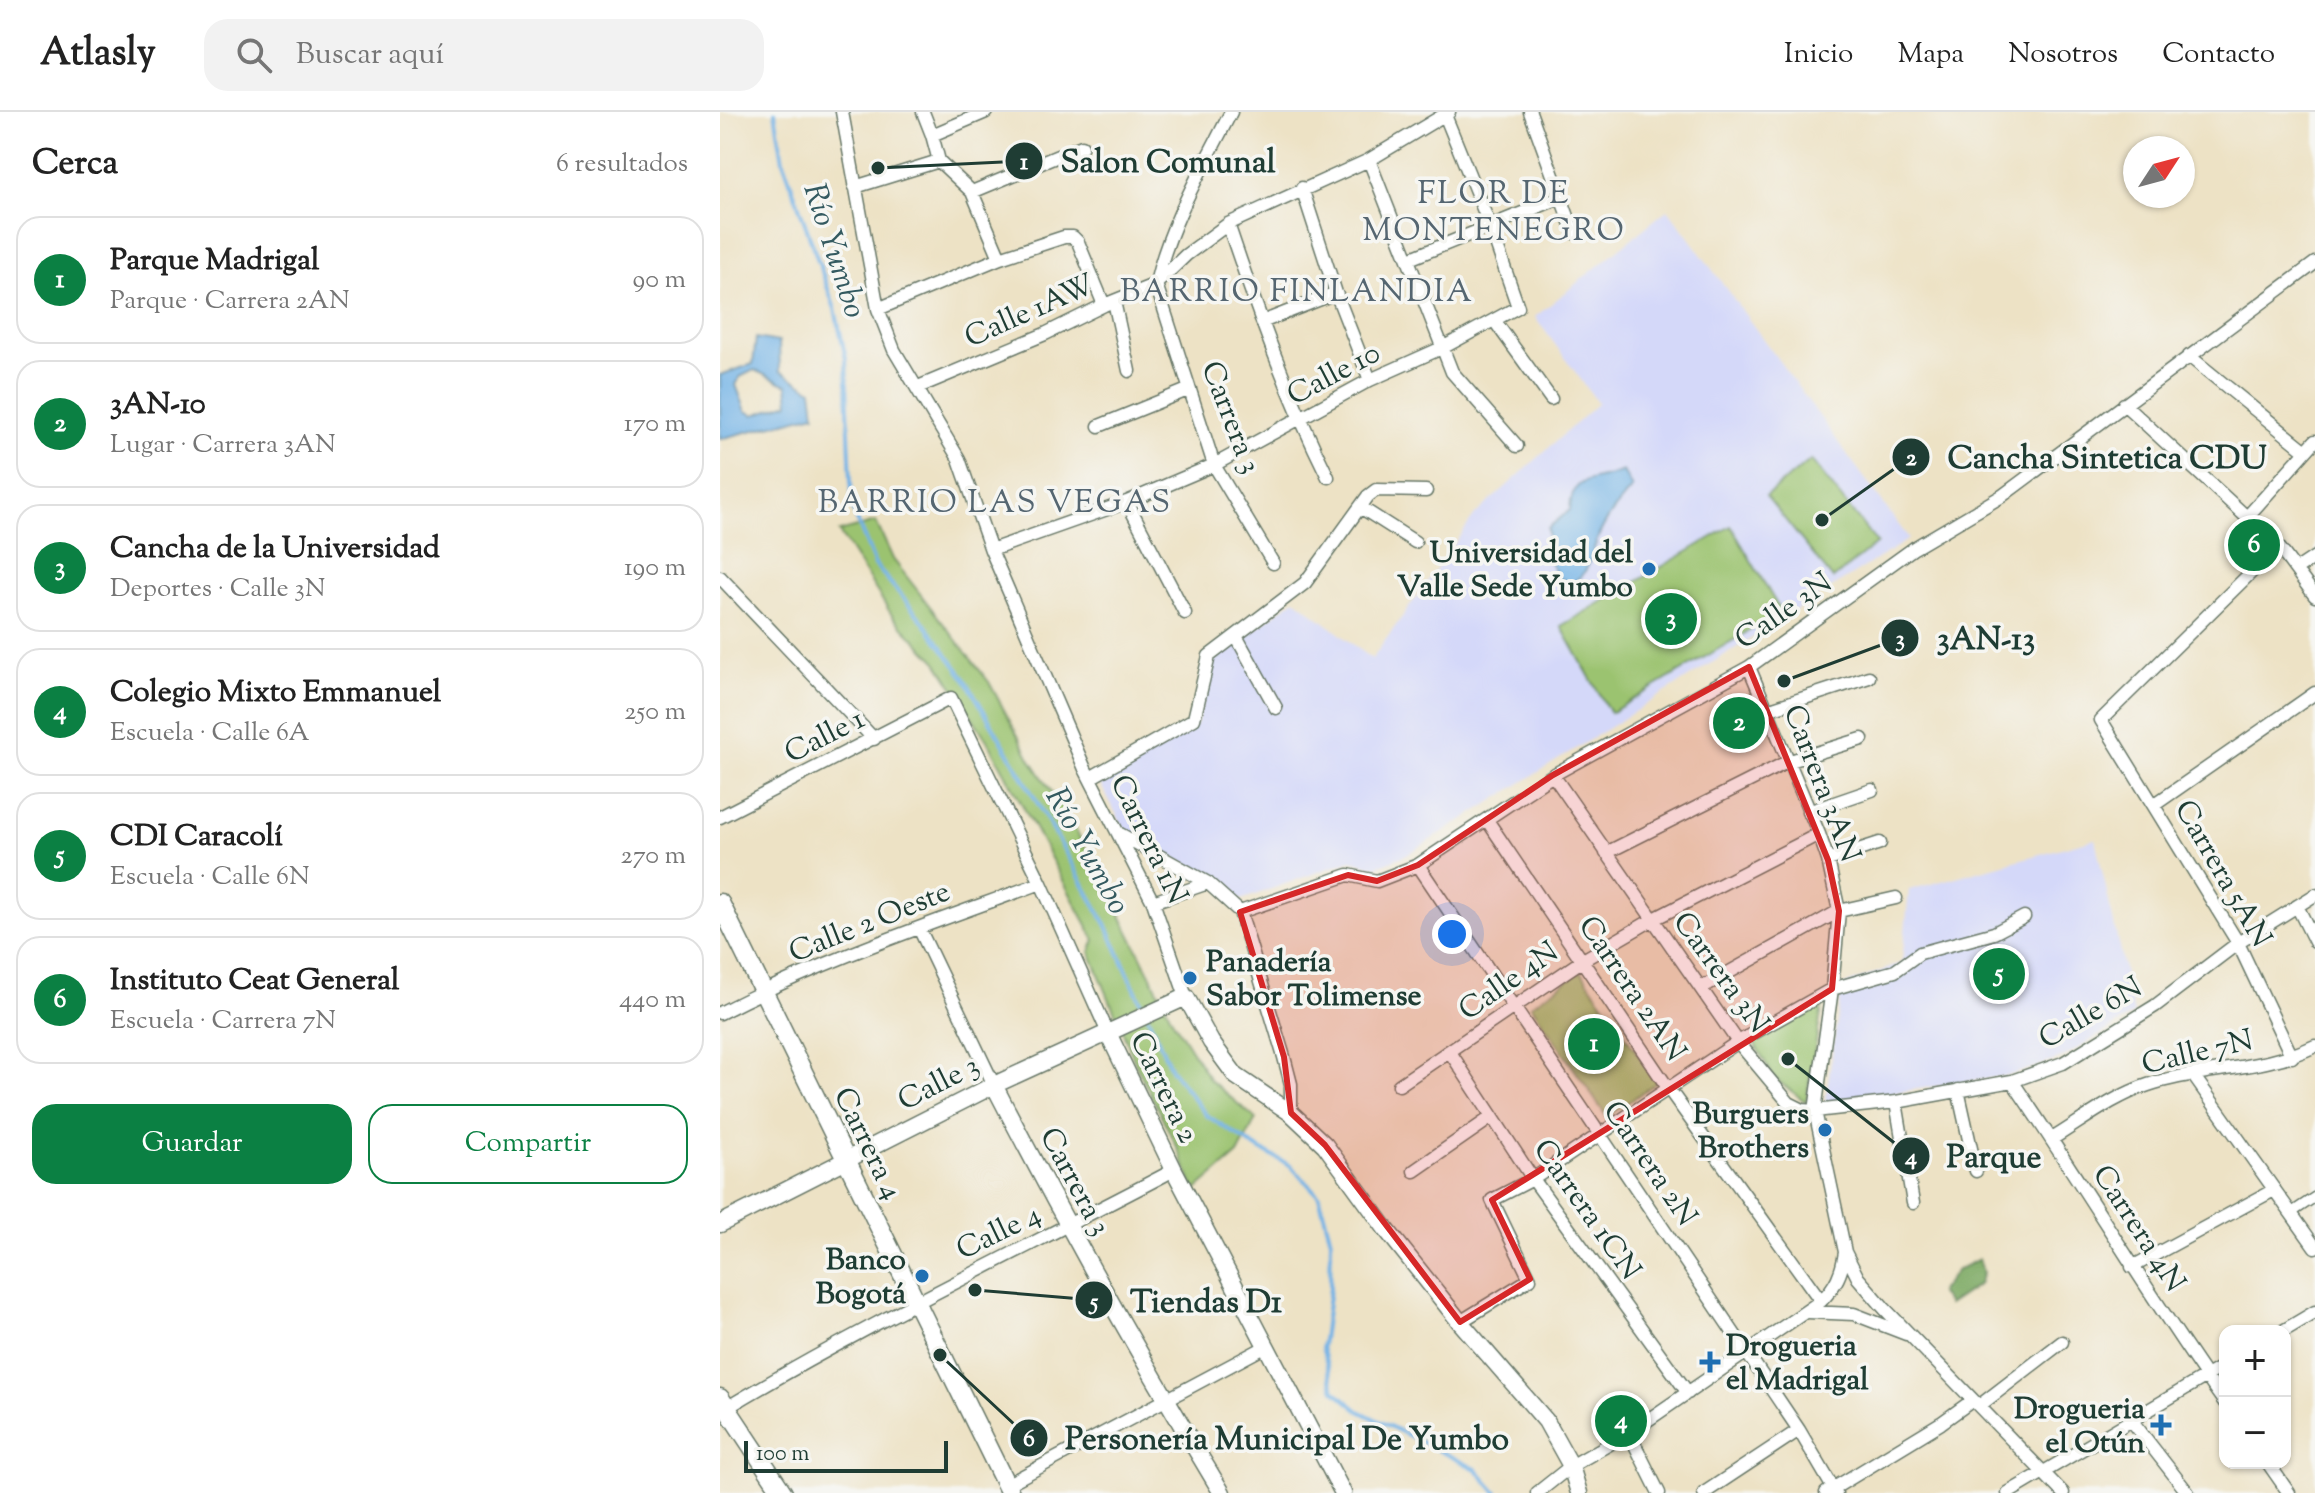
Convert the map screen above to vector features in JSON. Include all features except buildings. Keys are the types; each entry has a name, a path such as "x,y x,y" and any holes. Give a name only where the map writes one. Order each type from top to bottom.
{"main road":[{"name":"Carrera 4","path":"720,903 1008,1489"},
{"path":"722,1406 783,1493"}],"street":[{"name":"Carrera 1N","path":"842,112 878,309 894,350 959,459 991,550 1090,778 1153,902 1183,999 1236,1076 1291,1113 1325,1145 1386,1229 1460,1322 1546,1421 1571,1466 1579,1493"},
{"path":"923,112 939,161 972,192 1000,258"},
{"path":"932,135 986,112"},
{"path":"1156,284 1161,260 1231,112"},
{"path":"1530,112 1574,233"},
{"path":"1447,114 1490,226"},
{"name":"Calle 1AW","path":"918,387 1156,284 1186,255 1228,224 1369,160 1447,114"},
{"path":"972,192 1082,146"},
{"path":"1369,160 1452,372 1517,446"},
{"path":"855,187 939,161"},
{"path":"1302,188 1336,293 1370,380"},
{"path":"1409,259 1562,197"},
{"path":"1228,224 1300,420 1328,477"},
{"name":"Calle 10","path":"991,550 1127,502 1214,465 1370,380 1444,347 1518,307 1490,226"},
{"path":"878,309 1000,258 1064,237 1073,237 1109,303 1129,371"},
{"name":"Calle 3N","path":"1240,912 1348,875 1377,881 1418,865 1553,775 1749,667 1914,548 2002,496 2315,263"},
{"name":"Carrera 3","path":"1156,284 1214,465 1273,563"},
{"path":"1262,322 1336,293"},
{"path":"1494,320 1551,399"},
{"path":"2189,356 2310,446 2247,517"},
{"path":"1099,426 1190,389"},
{"path":"2124,404 2278,546 2315,596"},
{"path":"1090,778 1194,719 1209,656 1305,583 1360,507 1376,490 1426,491"},
{"path":"1127,502 1185,613"},
{"path":"1360,507 1415,542"},
{"name":"Carrera 5AN","path":"2278,546 2101,720 2238,943 2292,1057"},
{"path":"2297,569 2315,557"},
{"path":"720,577 874,739"},
{"path":"1236,636 1276,708"},
{"name":"Carrera 3AN","path":"1749,667 1819,834 1839,911 1815,1111"},
{"path":"1767,710 1869,677"},
{"path":"2154,805 2315,693"},
{"name":"Calle 1","path":"720,817 951,698"},
{"name":"Carrera 2","path":"951,698 1174,1170 1343,1493"},
{"path":"1606,853 1787,762 1862,739"},
{"name":"Carrera 3N","path":"1553,775 1738,1042 1789,1103 1803,1110 1815,1111"},
{"path":"1808,812 1872,790"},
{"name":"Carrera 2AN","path":"1487,820 1668,1088 1821,1301"},
{"path":"1120,834 1208,883 1240,912 1291,1084 1291,1113"},
{"name":"Calle 4N","path":"1399,1085 1583,960 1652,920 1819,834"},
{"path":"1828,860 1880,843"},
{"name":"Carrera 2N","path":"1418,865 1799,1430 1831,1491"},
{"name":"Calle 2 Oeste","path":"720,1013 763,992 919,928 1041,883"},
{"path":"1153,902 1208,883"},
{"name":"Calle 6N","path":"1815,1111 1896,1102 2012,1081 2063,1063 2155,1006 2238,943 2315,895"},
{"path":"1701,988 1839,911 1896,898"},
{"path":"2297,906 2315,942"},
{"path":"1460,1322 1530,1279 1492,1200 1533,1179 1738,1042 1832,989 1895,971 1920,953 1994,933 2024,917"},
{"name":"Carrera 3","path":"919,928 994,1085 1067,1226 1222,1493"},
{"name":"Calle 3","path":"720,1224 994,1085 1183,999"},
{"name":"Calle 7N","path":"2052,1139 2147,1085 2292,1057 2315,1046"},
{"name":"Carrera 1CN","path":"1450,1052 1533,1179 1688,1393"},
{"path":"2193,1075 2315,1247"},
{"name":"Carrera 4N","path":"2012,1081 2221,1397"},
{"path":"1958,1090 1976,1171"},
{"path":"1896,1102 1913,1203"},
{"path":"1815,1111 1845,1252 1858,1278 2063,1493"},
{"path":"1414,1171 1492,1117"},
{"name":"Calle 4","path":"722,1406 915,1301 1174,1170"},
{"path":"2132,1267 2274,1190"},
{"path":"2291,1213 2315,1197"},
{"path":"1537,1493 1571,1466 1629,1433 1808,1312 1834,1288 1845,1252"},
{"path":"1808,1312 1854,1314 1912,1337"},
{"path":"2291,1326 2315,1312"},
{"path":"1831,1491 1976,1403 2062,1342"},
{"path":"1008,1489 1265,1347"},
{"path":"2008,1493 2219,1369"},
{"path":"2132,1421 2188,1493"},
{"path":"1704,1493 1799,1430"},
{"path":"1629,1433 1659,1493"},
{"path":"2272,1469 2289,1493"}],"highlighted area":[{"path":"1749,667 1828,860 1839,911 1832,989 1492,1200 1530,1279 1460,1322 1325,1145 1291,1113 1284,1057 1240,912 1348,875 1377,881 1418,865 1553,775"}],"shaded area":[{"name":"Universidad del Valle Sede Yumbo","path":"1668,209 1909,539 1410,853 1376,867 1351,860 1241,900 1211,878 1125,830 1098,780 1197,724 1214,660 1295,599 1372,659 1475,515 1598,403 1535,317"},
{"path":"2095,839 2134,1014 2062,1058 2011,1075 1825,1103 1842,986 1902,963 1909,890"}],"green space":[{"path":"1811,460 1877,543 1833,579 1766,496"},
{"path":"876,522 893,559 989,682 1031,760 1070,820 1172,1019 1210,1080 1256,1119 1238,1154 1195,1191 1138,1069 1090,952 1095,940 990,745 937,662 893,617 839,532"},
{"path":"1731,526 1781,612 1610,713 1561,626"},
{"path":"1581,971 1657,1082 1607,1117 1531,1005"},
{"path":"1823,1001 1806,1102 1774,1078 1752,1039"},
{"path":"1979,1259 1983,1272 1979,1284 1948,1305 1939,1292 1957,1270"}],"water":[{"path":"756,338 779,342 780,371 812,390 815,414 720,439 720,375 753,364","holes":["754,370 787,385 789,403 754,415 746,411 736,385 740,377"]},
{"path":"1623,471 1632,488 1606,522 1587,568 1572,583 1558,578 1549,559 1548,528 1570,510 1571,498 1580,484"}],"waterway":[{"name":"Río Yumbo","path":"775,112 783,161 835,309 846,359 852,507 875,565 922,620 964,677 1107,926 1144,1009"},
{"name":"Río Yumbo","path":"1148,1017 1171,1069 1206,1115 1290,1165 1319,1196 1331,1240 1330,1288 1322,1347 1334,1390 1359,1411 1476,1469 1497,1493"}],"place":[{"name":"Salon Comunal","path":"878,168"},
{"name":"Cancha Sintetica CDU","path":"1822,520"},
{"name":"Instituto Ceat General","path":"2254,545"},
{"name":"Universidad del Valle Sede Yumbo","path":"1649,569"},
{"name":"Cancha de la Universidad","path":"1671,619"},
{"name":"3AN-13","path":"1784,681"},
{"name":"3AN-10","path":"1739,723"},
{"name":"CDI Caracolí","path":"1999,974"},
{"name":"Panadería Sabor Tolimense","path":"1190,978"},
{"name":"Parque Madrigal","path":"1594,1044"},
{"name":"Parque","path":"1788,1059"},
{"name":"Burguers Brothers","path":"1825,1130"},
{"name":"Banco Bogotá","path":"922,1276"},
{"name":"Tiendas D1","path":"975,1290"},
{"name":"Personería Municipal De Yumbo","path":"940,1355"},
{"name":"Drogueria el Madrigal","path":"1710,1362"},
{"name":"Colegio Mixto Emmanuel","path":"1621,1421"},
{"name":"Drogueria el Otún","path":"2161,1425"}],"district":[{"name":"FLOR DE MONTENEGRO","path":"1494,210"},
{"name":"BARRIO FINLANDIA","path":"1297,290"},
{"name":"BARRIO LAS VEGAS","path":"995,501"}]}
